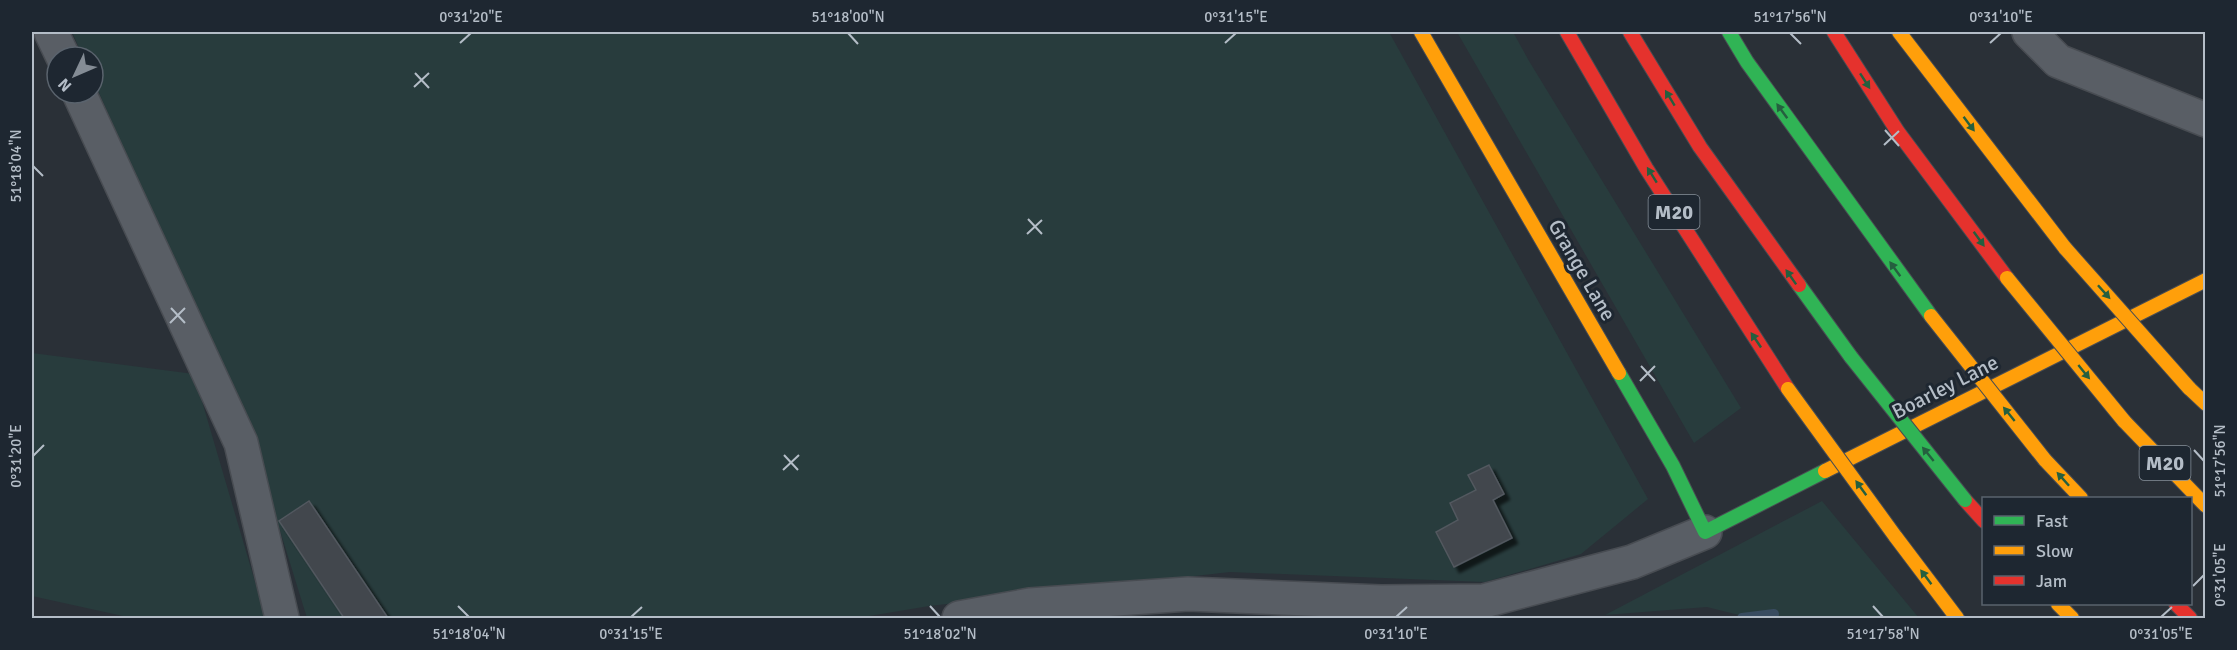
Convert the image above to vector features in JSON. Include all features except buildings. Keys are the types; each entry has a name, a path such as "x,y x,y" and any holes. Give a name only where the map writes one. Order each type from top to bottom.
{"main road":[{"name":"Grange Lane","path":"1421,32 1673,466 1705,532"},
{"name":"M20","path":"1567,32 1628,137 1721,287 1788,389 1957,618"},
{"name":"M20","path":"1630,32 1700,147 1814,310 1982,520"},
{"path":"1729,32 1747,62 1931,316 2045,460 2080,497"},
{"name":"M20","path":"1834,32 1898,132 2007,278 2124,421 2205,506"},
{"path":"1899,32 2065,248 2205,404"},
{"name":"Boarley Lane","path":"1705,532 2205,280"},
{"path":"2060,605 2072,618"},
{"path":"2178,605 2190,618"}],"street":[{"path":"2029,32 2058,61 2205,120"},
{"path":"85,105 241,443 282,618"},
{"path":"959,618 1030,605 1188,594 1382,602 1484,601 1632,562 1705,532"}],"green space":[{"path":"72,32 1389,32 1648,499 1581,554 1485,582 1230,572 929,606 857,618 307,618 257,456 104,105 105,45 78,45"},
{"path":"1457,32 1513,32 1741,408 1694,443"},
{"path":"32,353 194,374 265,616 260,618 132,618 32,596"},
{"path":"1822,501 1919,618 1751,618 1707,607 1605,615"}],"waterway":[{"path":"1742,618 1774,614"}],"traffic: fast":[{"path":"1729,32 1747,62 1931,316"},
{"path":"1799,285 1851,357"},
{"path":"1851,357 1965,500"},
{"path":"1619,373 1673,466 1705,532 1825,471"}],"traffic: slow":[{"path":"1421,32 1619,373"},
{"path":"1899,32 2065,248"},
{"path":"2065,248 2189,388"},
{"path":"2007,278 2124,421"},
{"path":"1825,471 2206,280"},
{"path":"1931,316 2045,460"},
{"path":"2189,388 2206,404"},
{"path":"1788,389 1895,536"},
{"path":"2124,421 2206,506"},
{"path":"2045,460 2080,497"},
{"path":"1895,536 1957,618"},
{"path":"2059,605 2072,618"}],"traffic: jam":[{"path":"1567,32 1646,168 1788,389"},
{"path":"1630,32 1700,147 1799,285"},
{"path":"1834,32 1898,132 2007,278"},
{"path":"1965,500 1982,519"},
{"path":"2177,605 2190,618"}]}
